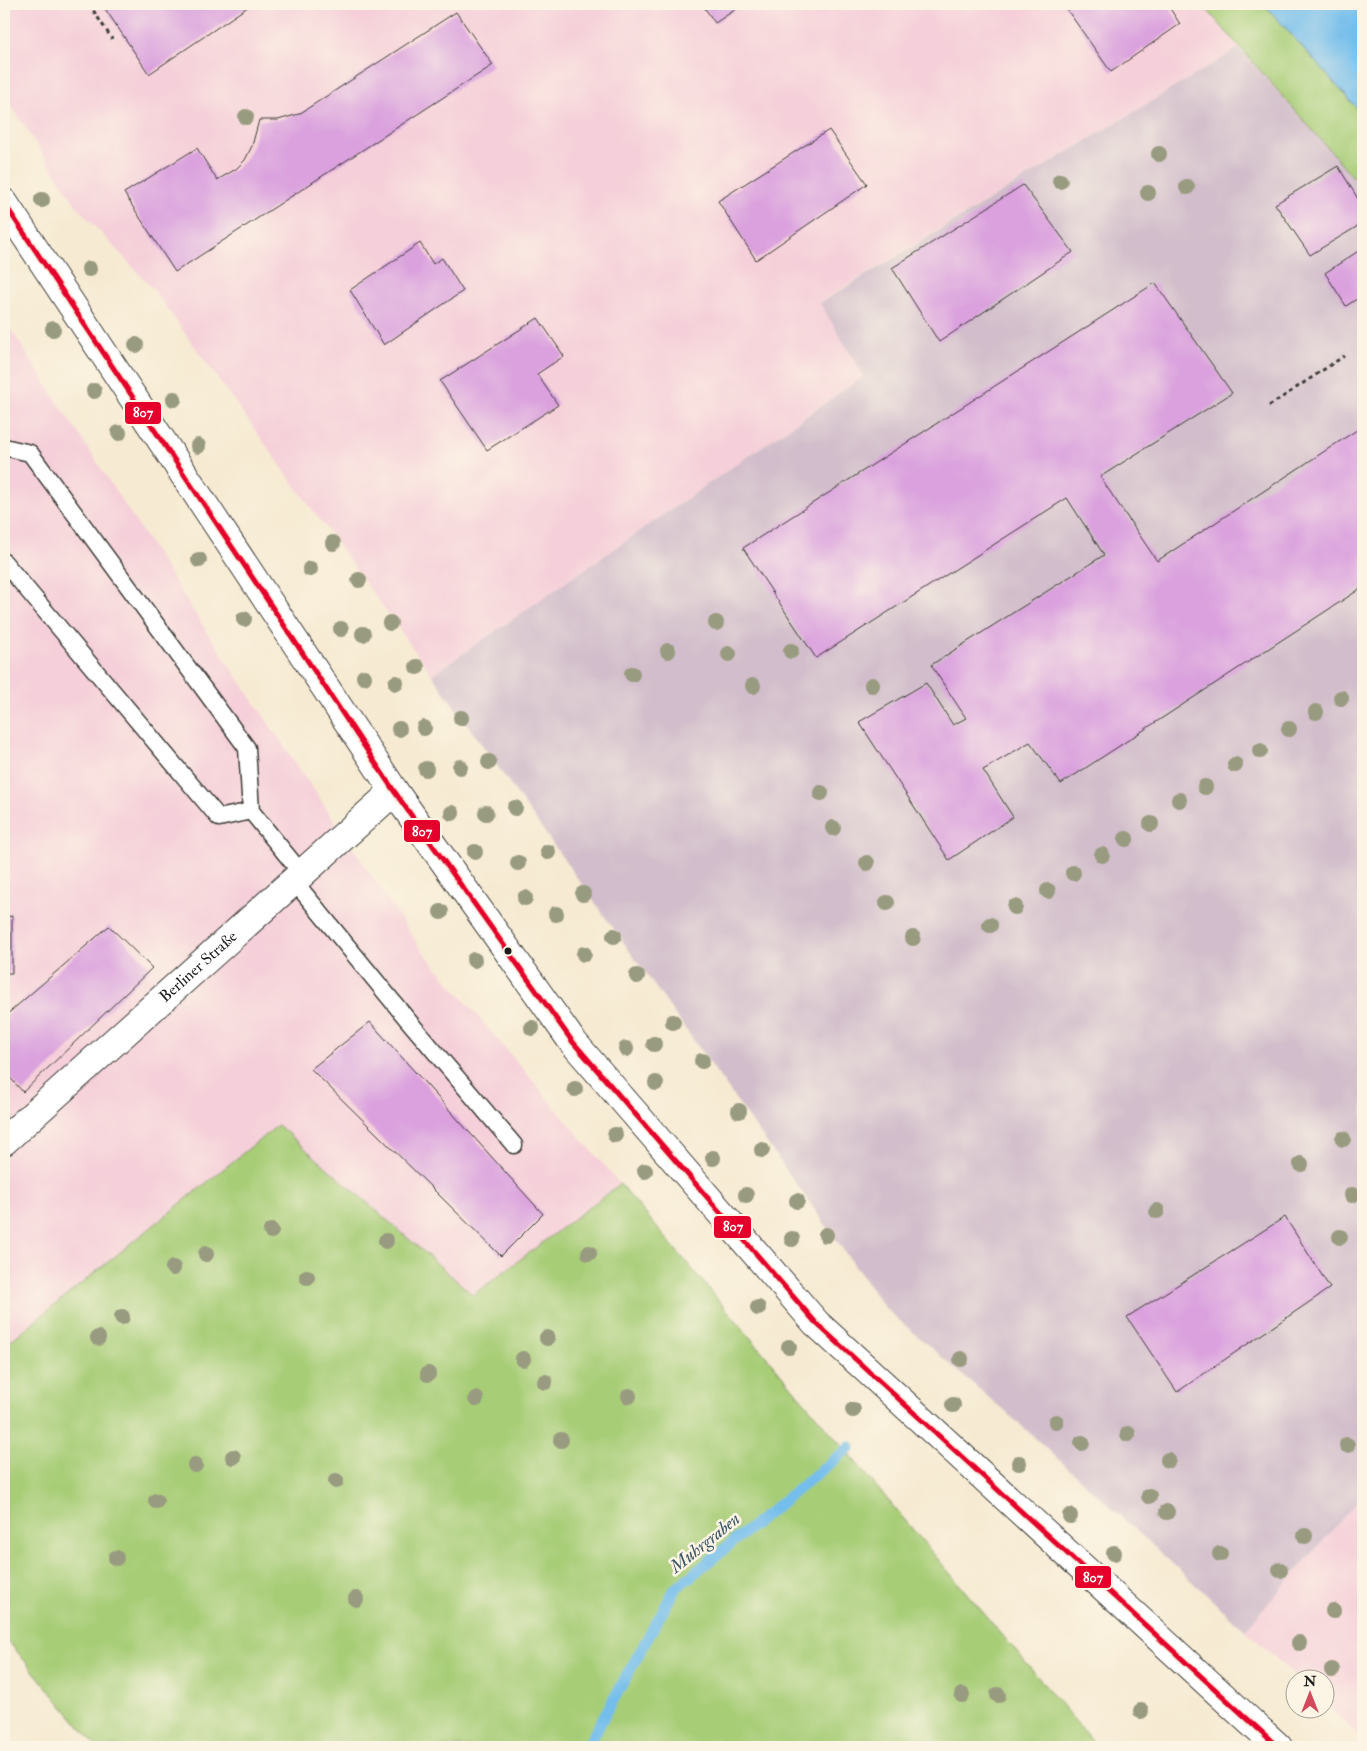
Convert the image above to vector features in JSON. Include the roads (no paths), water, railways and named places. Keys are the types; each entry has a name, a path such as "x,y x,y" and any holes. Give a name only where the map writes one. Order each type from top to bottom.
{"main road":[{"path":"4,203 394,791 572,1041 816,1323 1278,1747"},
{"name":"Berliner Straße","path":"4,1142 394,791"}],"lane":[{"path":"4,447 30,453 246,748 251,811 298,877 407,1019 514,1145"},
{"path":"4,562 219,818 251,811"}],"water":[{"path":"1264,4 1363,4 1363,115"}],"waterway":[{"name":"Muhrgraben","path":"587,1747 675,1589 850,1447"}]}
